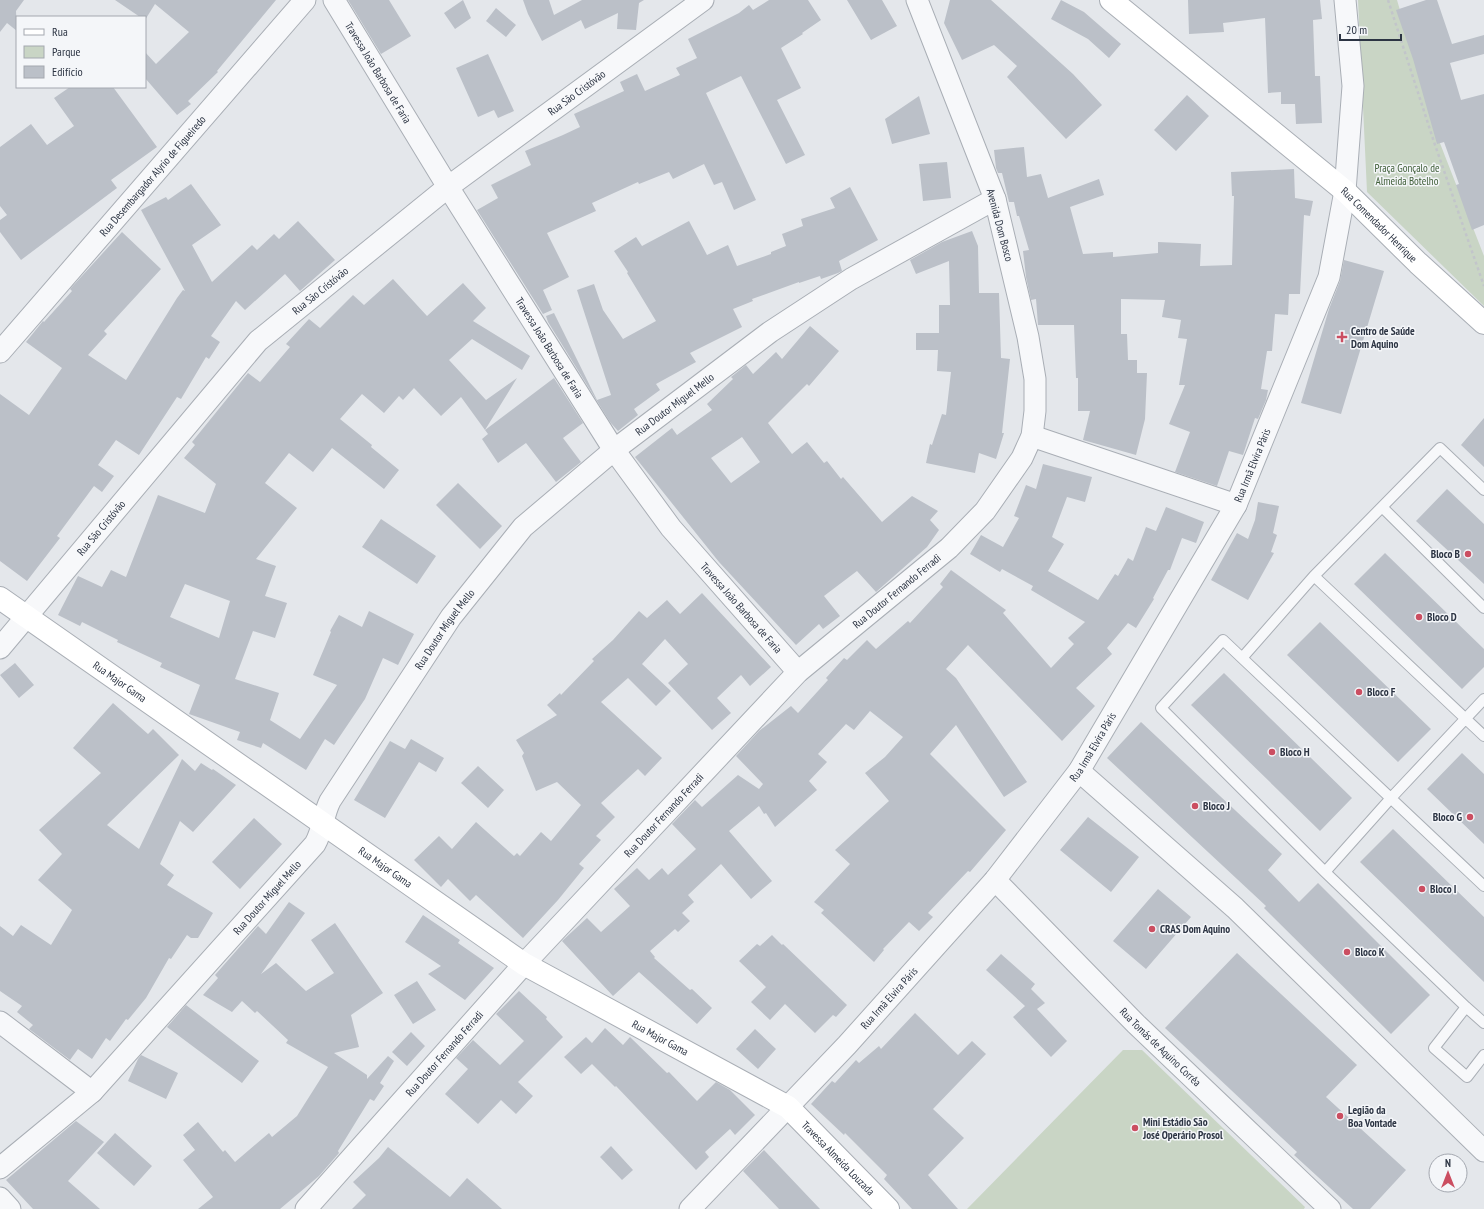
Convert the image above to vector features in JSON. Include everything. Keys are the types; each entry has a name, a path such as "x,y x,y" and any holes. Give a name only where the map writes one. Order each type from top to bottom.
{"street":[{"name":"Rua Desembargador Alyrio de Figueiredo","path":"0,352 305,0"},
{"name":"Travessa João Barbosa de Faria","path":"334,0 448,187 614,450 671,528 798,672"},
{"name":"Rua São Cristóvão","path":"0,648 258,342 448,187 703,0"},
{"name":"Avenida Dom Bosco","path":"916,0 995,199 1028,337 1034,379 1032,436"},
{"path":"1111,0 1344,191"},
{"name":"Rua Comendador Henrique","path":"1345,0 1353,86 1344,191 1418,263 1484,323"},
{"name":"Rua Irmã Elvira Páris","path":"690,1209 847,1045 995,880 1079,771 1236,505 1329,277 1344,191"},
{"name":"Rua Doutor Miguel Mello","path":"0,1168 92,1092 315,844 330,801 451,617 523,527 614,450 776,328 851,279 995,199"},
{"path":"1032,436 1236,505"},
{"name":"Rua Doutor Fernando Ferradi","path":"306,1209 524,964 798,672 949,548 984,511 1022,458 1032,436"},
{"name":"Rua Major Gama","path":"0,598 524,964 788,1107"},
{"path":"1079,771 1235,908 1484,1151"},
{"name":"Rua Tomás de Aquino Corrêa","path":"995,880 1136,1024 1330,1209"},
{"path":"0,1022 92,1092"},
{"name":"Travessa Almeida Louzada","path":"788,1107 888,1209"},
{"path":"0,1198 10,1209"}],"lane":[{"path":"1242,658 1314,576 1440,448 1484,490"},
{"path":"1382,507 1484,608"},
{"path":"1314,576 1484,736"},
{"path":"1484,886 1222,640 1161,708 1325,872 1466,1007 1484,1022"},
{"path":"1325,872 1391,798 1484,699"},
{"path":"1466,1007 1434,1048 1468,1077 1484,1055"}],"path":[{"path":"1388,0 1434,142 1484,286"}],"green space":[{"name":"Praça Gonçalo de Almeida Botelho","path":"1358,0 1397,0 1436,133 1484,256 1484,306 1367,192"},
{"name":"Mini Estádio São José Operário Prosol","path":"1123,1050 1142,1050 1305,1207 1304,1209 967,1209"}],"building":[{"path":"0,0 24,0 16,11 16,30 7,23 0,32"},
{"path":"115,0 276,0 217,71 218,72 188,101 191,104 177,115 146,79 146,53 156,64 189,32 155,4 146,18 146,16 139,16"},
{"path":"348,0 389,0 411,36 381,54"},
{"path":"463,0 471,18 455,29 444,13"},
{"path":"523,0 549,0 554,15 582,0 644,0 639,3 636,30 617,29 618,13 585,29 581,20 542,41 528,14"},
{"path":"769,0 808,0 821,20 781,48 801,88 777,100 805,155 786,164 741,76 706,93 756,200 734,210 722,182 714,185 704,164 673,179 669,172 639,184 638,182 592,203 596,211 547,233 569,277 543,290 552,310 543,314 477,210 498,198 491,185 531,165 525,151 580,127 574,114 624,91 620,82 637,74 645,91 680,75 676,68 697,58 688,39 739,13 749,5 753,10"},
{"path":"847,0 882,0 897,26 871,40"},
{"path":"950,0 991,0 1073,74 1102,105 1066,139 1007,77 1017,66 994,45 962,60 944,23"},
{"path":"1061,0 1084,12 1121,44 1109,58 1088,39 1051,19"},
{"path":"1188,0 1320,0 1322,19 1313,20 1315,76 1320,76 1322,123 1296,124 1295,104 1281,104 1281,92 1268,93 1265,18 1223,23 1224,32 1189,34"},
{"path":"1426,0 1437,0 1452,44 1484,35 1484,54 1450,63 1461,100 1484,94 1484,225 1472,230 1456,185 1459,184 1444,142 1437,144 1413,59 1396,10"},
{"path":"496,8 516,25 506,37 486,21"},
{"path":"488,54 514,111 498,118 494,110 478,117 456,68"},
{"path":"69,88 114,88 157,147 111,180 117,188 21,260 0,232 0,220 7,215 0,206 0,147 31,124 47,145 74,126 54,98"},
{"path":"1187,95 1209,116 1176,151 1154,130"},
{"path":"919,96 930,134 892,144 885,119"},
{"path":"1024,147 1027,177 1041,174 1048,198 1099,179 1104,195 1070,207 1083,254 1113,252 1113,257 1158,253 1158,242 1201,244 1200,266 1232,265 1234,196 1232,196 1231,172 1294,169 1295,198 1313,201 1310,216 1304,215 1300,294 1289,294 1288,315 1275,314 1272,351 1267,351 1261,389 1268,390 1266,400 1258,419 1255,418 1243,455 1229,451 1217,486 1175,472 1190,432 1169,424 1185,385 1179,385 1187,339 1178,338 1181,320 1162,317 1165,300 1121,299 1121,334 1127,334 1128,360 1137,360 1137,373 1147,373 1145,419 1136,455 1083,440 1090,411 1078,411 1078,378 1076,378 1074,325 1038,325 1036,299 1031,300 1026,277 1023,251 1029,250 1019,216 1017,216 1014,202 1009,202 1002,173 998,173 996,168 994,150"},
{"path":"947,162 951,198 923,201 919,164"},
{"path":"191,184 221,225 192,245 212,282 252,245 257,250 274,234 279,239 298,221 335,260 300,291 285,274 245,310 236,301 211,336 220,342 209,359 206,357 181,399 177,397 139,455 116,440 98,465 114,476 102,492 94,486 57,536 60,538 27,581 0,561 0,394 29,415 62,368 26,342 43,321 44,322 72,291 70,289 122,232 161,269 104,331 107,334 88,355 126,380 177,298 183,290 185,291 141,210 166,197 168,200"},
{"path":"850,187 878,240 839,261 842,271 838,273 821,279 820,276 799,282 752,299 753,301 733,309 742,327 690,353 696,362 656,384 660,390 634,409 638,415 618,431 610,422 548,322 546,316 554,313 597,400 611,395 577,290 594,284 603,310 623,339 656,321 627,273 628,272 614,251 636,237 642,246 689,221 707,255 728,245 737,266 771,254 771,252 786,246 782,234 803,226 801,219 835,208 830,198"},
{"path":"972,231 978,246 979,293 999,293 1001,358 1010,359 1002,433 1004,433 996,459 979,453 975,473 926,463 930,444 932,445 942,414 946,415 951,372 937,371 938,350 916,350 916,333 939,333 939,305 950,305 949,261 916,274 910,260 942,242"},
{"name":"Centro de Saúde Dom Aquino","path":"1344,260 1384,271 1341,414 1301,403 1329,309 1340,281"},
{"path":"393,279 427,316 463,283 486,308 473,321 530,356 522,370 472,339 449,360 486,400 517,378 485,430 461,397 441,416 414,388 403,400 399,396 384,413 362,394 340,419 372,445 371,447 399,470 384,489 332,448 313,472 289,453 265,483 297,508 256,559 276,566 265,596 287,603 275,638 253,631 235,679 279,693 270,720 300,739 337,685 313,675 331,632 330,631 339,615 362,627 369,611 414,634 398,665 383,658 365,699 334,745 325,739 306,770 263,743 261,748 237,740 240,732 189,714 200,685 160,667 162,663 117,642 118,640 82,622 80,626 58,615 78,576 102,587 111,570 126,577 158,495 205,513 216,484 184,458 195,445 192,442 248,373 260,382 290,347 286,344 309,319 320,328 353,295 364,305","holes":["185,584 230,601 219,638 170,617"]},
{"path":"810,326 839,351 809,386 807,384 768,423 792,454 807,442 824,463 827,461 841,479 843,477 882,522 912,496 938,511 930,520 939,530 927,547 876,592 857,571 824,596 840,616 823,629 819,624 796,645 719,562 635,457 672,428 677,435 712,410 707,404 733,379 731,377 746,365 753,374 776,352 782,359","holes":["742,437 760,462 731,483 711,458"]},
{"path":"554,378 583,423 563,438 581,462 556,482 526,443 498,463 482,439 488,434 485,430"},
{"path":"1484,418 1484,467 1461,445"},
{"path":"1043,464 1092,477 1085,502 1067,497 1052,537 1064,544 1048,571 1098,600 1115,574 1118,576 1128,558 1133,561 1146,527 1156,531 1166,507 1204,522 1196,543 1182,538 1170,570 1168,570 1153,598 1154,599 1136,628 1128,623 1107,648 1112,654 1076,688 1095,706 1062,741 968,645 946,669 956,678 1027,782 1004,797 956,725 930,754 1006,830 970,872 968,871 928,913 933,917 919,931 909,922 883,949 884,950 874,962 821,913 824,910 814,902 850,864 835,850 889,801 865,773 885,757 903,737 870,711 854,730 846,724 818,754 827,762 809,781 817,790 775,827 766,813 764,814 759,806 729,831 772,881 751,899 721,864 688,895 694,902 682,913 690,921 678,932 675,929 650,951 655,957 654,958 690,990 692,989 712,1008 697,1024 639,972 613,996 562,941 587,918 601,932 630,906 614,889 637,868 649,880 662,868 668,875 696,849 672,824 695,800 702,807 738,775 759,789 763,784 736,756 759,731 791,706 798,713 828,680 826,678 844,658 847,660 867,640 876,649 908,621 910,623 943,587 940,584 951,570 1006,610 1003,613 1051,668 1074,644 1068,638 1085,622 1031,590 1033,586 1002,569 1000,572 970,554 981,535 1003,547 1019,518 1014,516 1026,485 1036,489"},
{"path":"458,483 502,526 480,549 436,505"},
{"name":"Bloco B","path":"1447,489 1484,524 1484,584 1416,521"},
{"path":"1258,502 1279,506 1273,533 1277,535 1271,552 1274,553 1248,600 1211,580 1237,533 1248,539 1255,520"},
{"path":"381,519 436,556 417,584 362,547"},
{"name":"Bloco D","path":"1385,553 1484,649 1484,667 1462,689 1354,584"},
{"path":"702,593 771,667 750,686 741,675 717,698 731,713 712,730 668,683 688,664 665,639 642,664 671,691 656,706 628,678 601,702 662,758 645,776 638,769 601,803 615,817 596,836 601,840 579,864 584,868 558,900 523,938 476,895 470,901 448,879 441,887 414,860 439,836 452,849 476,822 514,856 517,853 520,856 541,832 551,841 581,805 557,782 536,791 522,756 524,753 516,740 557,715 547,705 560,693 561,695 594,661 592,659 613,640 639,611 647,618 667,600 680,614"},
{"name":"Bloco F","path":"1320,622 1431,729 1398,762 1287,655"},
{"path":"15,663 34,685 19,698 0,675"},
{"name":"Bloco H","path":"1224,673 1352,798 1320,831 1191,705"},
{"path":"113,703 148,734 153,729 179,755 107,825 139,849 182,759 195,771 201,763 212,770 213,769 236,785 193,832 180,821 160,864 174,875 167,885 213,913 198,938 191,938 187,935 171,959 169,958 146,998 128,1020 126,1019 110,1041 106,1038 92,1059 78,1049 70,1060 29,1029 33,1025 17,1012 22,1006 0,991 0,926 13,936 21,925 51,945 72,910 38,880 62,854 39,830 101,773 73,748"},
{"path":"1141,722 1282,854 1268,870 1299,902 1318,883 1430,995 1391,1034 1264,908 1266,906 1107,758"},
{"path":"411,739 444,758 436,772 419,762 385,818 354,800 390,741 405,749"},
{"name":"Bloco G","path":"1462,753 1484,774 1484,844 1427,789"},
{"path":"478,766 504,790 488,808 461,783"},
{"path":"1088,817 1139,857 1111,892 1060,850"},
{"path":"254,818 282,844 240,889 212,862"},
{"name":"Bloco I","path":"1393,829 1484,917 1484,982 1360,862"},
{"name":"CRAS Dom Aquino","path":"1158,889 1191,917 1146,969 1113,941"},
{"path":"289,902 305,913 261,974 276,963 306,991 334,973 311,940 335,923 383,993 351,1015 359,1047 334,1053 367,1075 367,1079 388,1056 394,1061 380,1083 384,1086 374,1101 370,1099 338,1151 339,1153 319,1176 280,1209 198,1209 213,1197 183,1160 195,1150 183,1135 198,1122 223,1152 225,1150 235,1162 269,1133 272,1137 297,1116 328,1067 286,1043 288,1040 257,1011 255,1013 242,1001 232,1012 203,995 218,978 215,975 258,926 266,934"},
{"path":"423,915 460,940 458,943 494,968 465,1000 428,974 441,966 405,942"},
{"path":"772,935 847,1005 836,1017 833,1015 815,1033 785,1004 770,1020 751,1002 766,987 739,961 757,944 760,946"},
{"path":"1237,953 1357,1065 1326,1097 1406,1170 1370,1209 1353,1209 1294,1155 1297,1152 1165,1028"},
{"path":"1001,954 1035,984 1031,989 1045,1003 1037,1009 1067,1041 1051,1057 1013,1017 1025,1006 986,970"},
{"path":"417,981 436,1010 413,1024 394,995"},
{"path":"519,991 547,1017 546,1019 563,1037 518,1082 533,1096 516,1114 501,1100 478,1124 445,1094 468,1069 456,1058 473,1040 500,1065 524,1041 496,1014"},
{"path":"186,1005 259,1061 242,1083 167,1027"},
{"path":"915,1013 958,1055 972,1041 986,1054 933,1109 964,1138 928,1175 958,1209 912,1209 884,1179 887,1175 845,1133 844,1135 811,1104 832,1081 835,1083 856,1060 859,1063 879,1046 881,1049"},
{"path":"605,1028 623,1045 630,1037 667,1073 669,1072 697,1101 716,1082 730,1090 755,1115 735,1135 730,1129 705,1152 709,1157 696,1170 616,1086 615,1087 592,1064 581,1074 564,1057 586,1037 592,1043"},
{"path":"755,1029 776,1049 758,1069 736,1049"},
{"path":"411,1032 425,1046 407,1066 392,1052"},
{"path":"141,1055 178,1073 166,1099 128,1081"},
{"path":"76,1121 104,1142 68,1181 100,1209 33,1209 6,1180"},
{"path":"115,1133 152,1166 134,1186 97,1153"},
{"path":"611,1146 633,1170 622,1180 600,1157"},
{"path":"388,1147 450,1197 467,1178 502,1209 352,1209 366,1195 353,1182 379,1158"},
{"path":"764,1150 820,1209 779,1209 743,1171"}],"place":[{"name":"Centro de Saúde Dom Aquino","path":"1342,337"},
{"name":"Bloco B","path":"1468,554"},
{"name":"Bloco D","path":"1419,617"},
{"name":"Bloco F","path":"1359,692"},
{"name":"Bloco H","path":"1272,752"},
{"name":"Bloco J","path":"1195,806"},
{"name":"Bloco G","path":"1470,817"},
{"name":"Bloco I","path":"1422,889"},
{"name":"CRAS Dom Aquino","path":"1152,929"},
{"name":"Bloco K","path":"1347,952"},
{"name":"Legião da Boa Vontade","path":"1340,1116"},
{"name":"Mini Estádio São José Operário Prosol","path":"1135,1128"}]}
